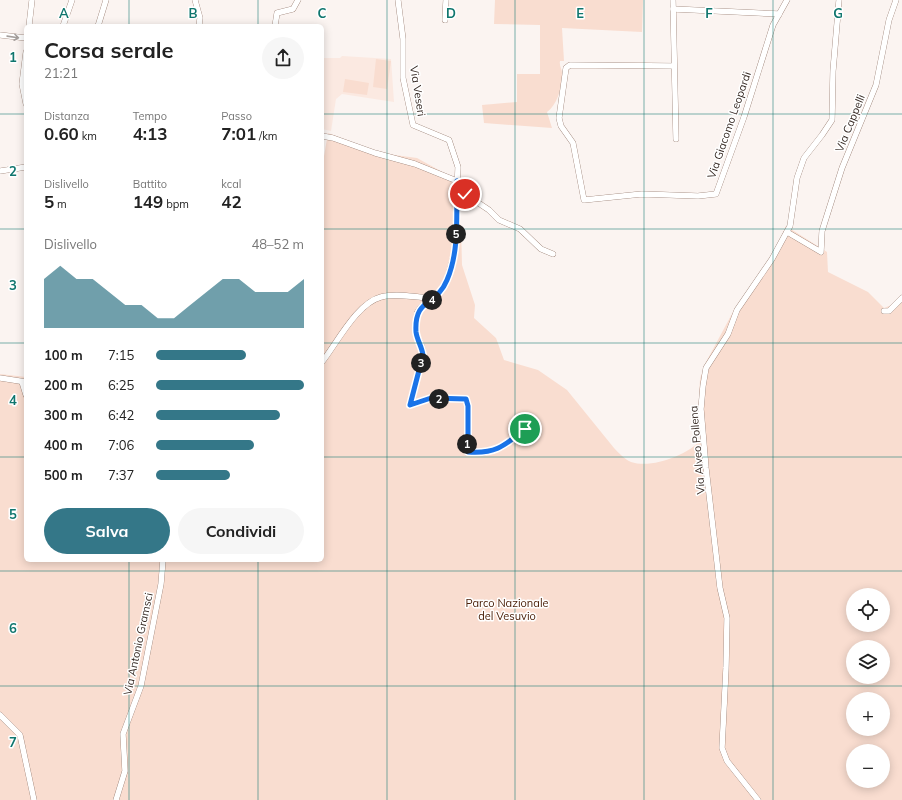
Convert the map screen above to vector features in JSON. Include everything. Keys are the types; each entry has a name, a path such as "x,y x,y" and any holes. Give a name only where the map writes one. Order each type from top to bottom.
{"street":[{"path":"29,24 32,0"},
{"path":"64,24 72,0"},
{"path":"99,24 106,0"},
{"path":"195,0 200,18 199,24"},
{"path":"275,24 277,13 293,8 298,0"},
{"name":"Via Veseri","path":"398,0 402,33 403,78 413,125 449,140 458,167 455,251 447,280 434,299 421,306 417,314 416,334 422,348 423,355 410,405 431,398 466,399 468,406 468,452 480,453 502,448 525,429"},
{"path":"445,20 446,0"},
{"path":"674,0 676,139"},
{"name":"Via Giacomo Leopardi","path":"674,66 570,65 566,68 559,118 561,126 573,143 584,200 642,194 698,196 716,194 744,117 773,25 787,0"},
{"name":"Via Alveo Pollena","path":"758,800 727,761 722,748 727,618 720,588 706,468 701,409 706,368 728,334 737,310 772,259 787,232 790,226 797,178 804,158 832,120 833,71 839,0"},
{"name":"Via Cappelli","path":"787,232 821,252 822,231 842,168 876,85 889,20 896,0"},
{"path":"673,9 779,14"},
{"path":"0,35 24,38"},
{"path":"24,68 22,84 24,94"},
{"path":"324,136 333,138 375,153 416,164 457,181 465,194 489,210 499,220 520,229 541,249 553,254"},
{"path":"0,171 24,167"},
{"path":"324,359 362,308 374,299 383,296 434,299"},
{"path":"884,311 889,311 902,298"},
{"path":"0,378 24,382"},
{"name":"Via Antonio Gramsci","path":"116,800 125,771 123,734 141,686 161,584 162,562"},
{"path":"0,715 20,735 34,800"}],"shaded area":[{"path":"342,56 391,59 394,102 342,94 336,99 331,131 324,129 324,58 340,58"}],"green space":[{"path":"495,0 643,0 642,32 562,28 564,61 560,61 562,73 561,84 559,95 554,105 547,112 552,128 484,123 482,105 517,102 517,74 540,74 540,25 494,24"},
{"path":"376,59 391,61 387,89 373,87"},
{"path":"345,79 369,83 367,95 343,92"},
{"name":"Parco Nazionale del Vesuvio","path":"328,133 380,153 417,158 446,174 460,187 462,265 475,305 474,318 496,338 504,360 538,370 567,390 614,448 624,458 631,462 649,464 669,459 687,451 701,440 699,398 700,379 705,364 734,310 775,250 786,226 827,252 828,272 868,292 884,308 894,304 902,297 902,800 0,800 0,374 24,377 24,562 324,562 324,156"}],"route":[{"path":"465,194 457,181 455,251 447,280 443,288 434,299 421,306 417,314 416,334 422,348 423,355 410,405 431,398 466,399 468,406 468,452 480,453 502,448 525,429"}]}
